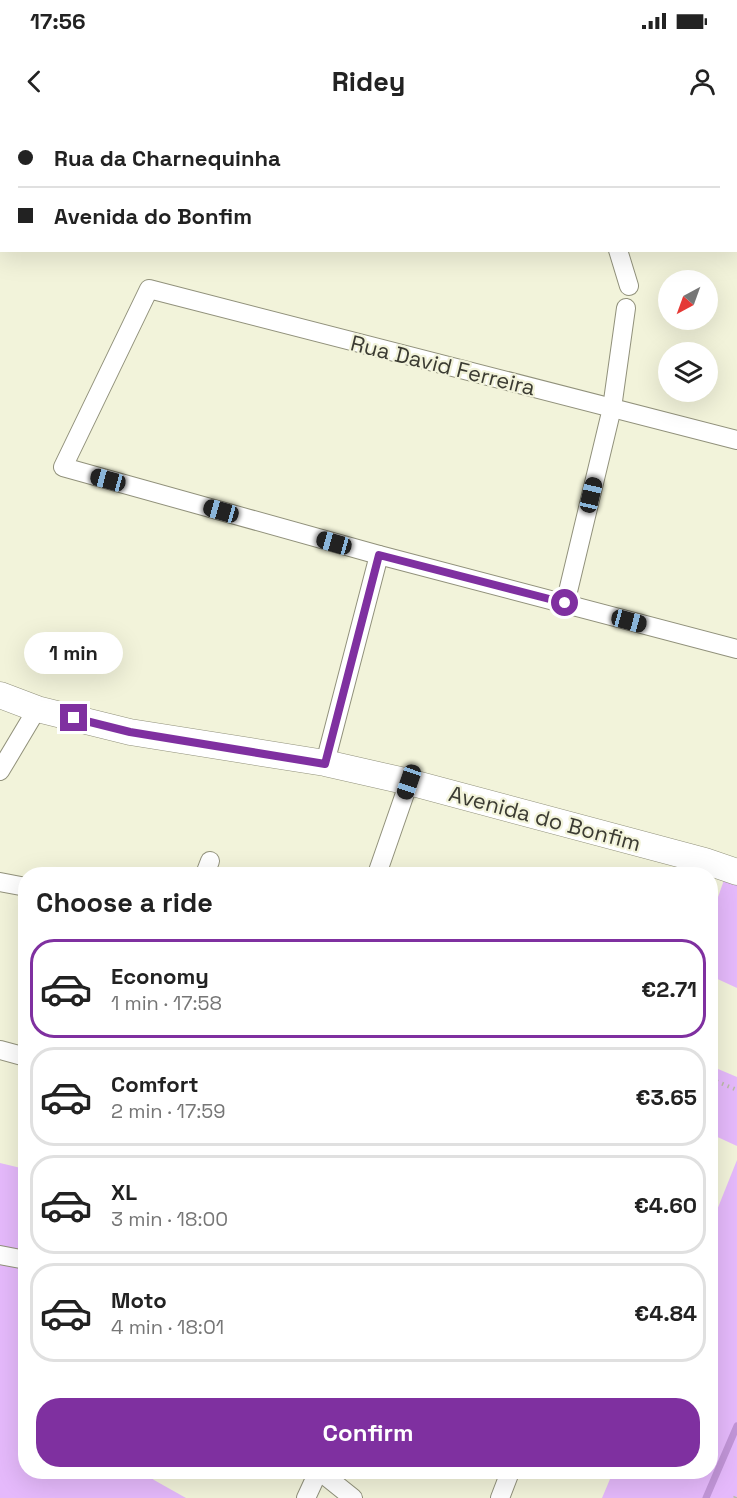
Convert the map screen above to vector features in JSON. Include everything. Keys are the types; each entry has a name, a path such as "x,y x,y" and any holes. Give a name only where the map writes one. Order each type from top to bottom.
{"street":[{"path":"619,252 629,286"},
{"name":"Rua David Ferreira","path":"379,555 63,467 149,289 737,440"},
{"path":"565,603 612,408 626,308"},
{"path":"325,764 379,555 737,649"},
{"name":"Avenida do Bonfim","path":"0,695 37,709 130,732 325,764 409,782 705,861 737,872"},
{"path":"0,771 37,709"},
{"path":"379,867 409,782"},
{"path":"0,882 18,885"},
{"path":"0,1050 18,1055"},
{"path":"0,1255 18,1258"},
{"path":"306,1498 319,1479"},
{"path":"329,1479 353,1498"},
{"path":"500,1498 507,1479"}],"path":[{"path":"718,1082 737,1090"},
{"path":"735,1498 737,1493"}],"shaded area":[{"path":"724,880 737,884 737,988 718,979 718,897"},
{"path":"718,1069 737,1077 737,1146 718,1137"},
{"path":"737,1160 737,1498 602,1498 610,1479 718,1479 718,1208"},
{"path":"0,1163 18,1167 18,1479 153,1479 186,1498 0,1498"}],"waterway":[{"path":"718,1470 737,1426"},
{"path":"706,1498 714,1479"}],"route":[{"path":"74,718 130,732 325,764 379,555 565,603"}]}
